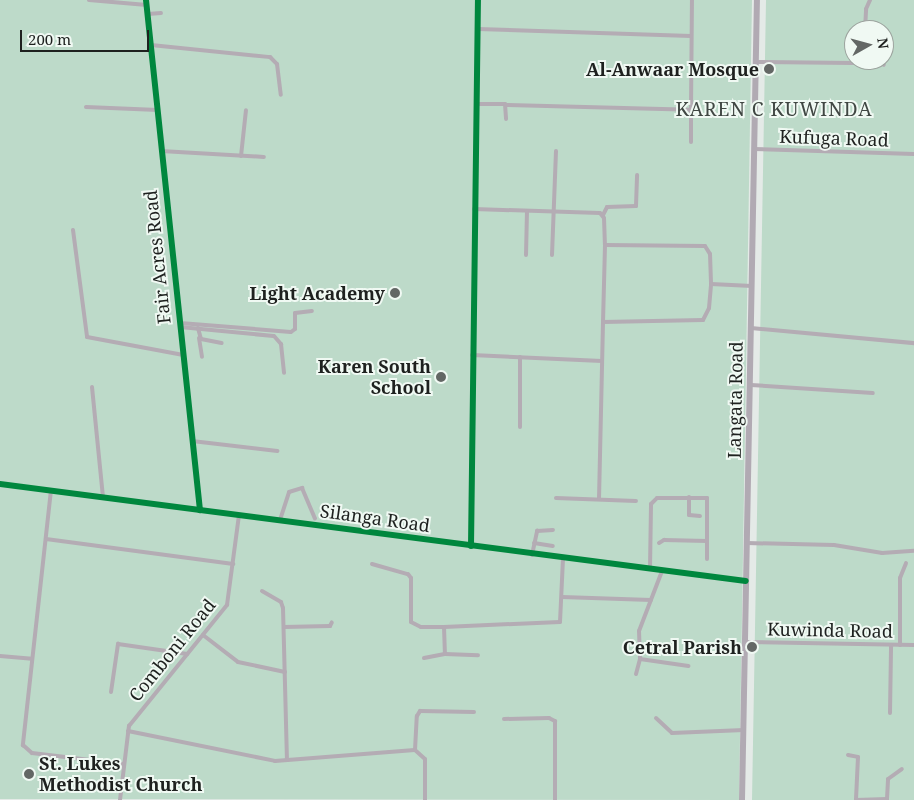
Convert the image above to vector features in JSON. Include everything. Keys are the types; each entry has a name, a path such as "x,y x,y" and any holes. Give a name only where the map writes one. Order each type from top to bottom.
{"main road":[{"name":"Langata Road","path":"742,800 757,0"}],"street":[{"path":"89,0 146,2"},
{"path":"471,546 478,0"},
{"path":"691,142 692,0"},
{"path":"865,20 866,9 870,0"},
{"name":"Fair Acres Road","path":"146,2 200,510"},
{"path":"148,14 162,13"},
{"path":"478,30 691,36"},
{"path":"151,45 270,57 277,64 281,95"},
{"path":"755,62 844,63"},
{"path":"477,104 691,110"},
{"path":"506,105 506,119"},
{"path":"86,107 158,110"},
{"path":"241,156 246,110"},
{"name":"Kufuga Road","path":"754,149 914,154"},
{"path":"162,151 264,157"},
{"path":"552,255 556,152"},
{"path":"599,499 605,245 603,215 607,207 636,206 637,174"},
{"path":"474,209 554,211 603,215"},
{"path":"526,255 527,211"},
{"path":"74,230 86,337 183,355"},
{"path":"603,322 703,320 709,308 711,284 710,254 705,246 605,245"},
{"path":"711,284 752,286"},
{"path":"180,325 290,332 295,330 295,313 312,311"},
{"path":"180,325 274,336 281,344 284,373"},
{"path":"198,328 202,357"},
{"path":"751,328 914,343"},
{"path":"199,338 222,343"},
{"path":"472,355 602,361"},
{"path":"520,357 520,427"},
{"path":"751,385 873,393"},
{"path":"92,387 103,497"},
{"path":"192,442 277,450"},
{"name":"Silanga Road","path":"0,484 746,582"},
{"path":"280,520 289,492 302,488 315,518"},
{"path":"51,490 23,737 26,750 123,764"},
{"path":"688,497 689,515 700,516"},
{"path":"650,569 652,502 658,498 704,497 708,501 707,559"},
{"path":"556,498 636,501"},
{"name":"Comboni Road","path":"120,800 128,731 226,605 239,515"},
{"path":"532,555 538,530 553,530"},
{"path":"46,539 233,564"},
{"path":"659,543 664,540 707,542"},
{"path":"747,543 834,545 882,553 914,551"},
{"path":"534,544 554,546"},
{"path":"372,564 408,574 411,578 411,622 422,627 444,627 557,623 562,620 563,559"},
{"path":"900,645 900,578 906,563"},
{"path":"636,674 640,659 640,631 662,571"},
{"path":"262,591 282,604 287,760"},
{"path":"562,597 651,600"},
{"path":"284,627 330,626 332,622"},
{"path":"444,627 444,654"},
{"path":"203,635 238,662 285,672"},
{"name":"Kuwinda Road","path":"745,642 914,645"},
{"path":"111,692 118,644 188,654"},
{"path":"890,713 891,646"},
{"path":"424,658 444,654 478,655"},
{"path":"0,656 32,659"},
{"path":"640,659 688,666"},
{"path":"415,750 417,716 420,711 474,712"},
{"path":"504,719 549,718 556,723 555,800"},
{"path":"656,718 672,733 744,730"},
{"path":"128,731 275,761 415,750 425,759 426,800"},
{"path":"848,755 858,757 856,800 887,799 888,779 902,768"}],"green space":[{"path":"0,0 752,0 739,800 0,799"},
{"path":"766,0 914,0 914,800 752,800"}],"cycle path":[{"path":"146,0 200,510"},
{"path":"471,546 478,0"},
{"path":"0,484 746,581"}],"place":[{"name":"Al-Anwaar Mosque","path":"769,69"},
{"name":"Light Academy","path":"395,293"},
{"name":"Karen South School","path":"441,377"},
{"name":"Cetral Parish","path":"752,647"},
{"name":"St. Lukes Methodist Church","path":"29,774"}],"district":[{"name":"KAREN C KUWINDA","path":"774,110"}]}
